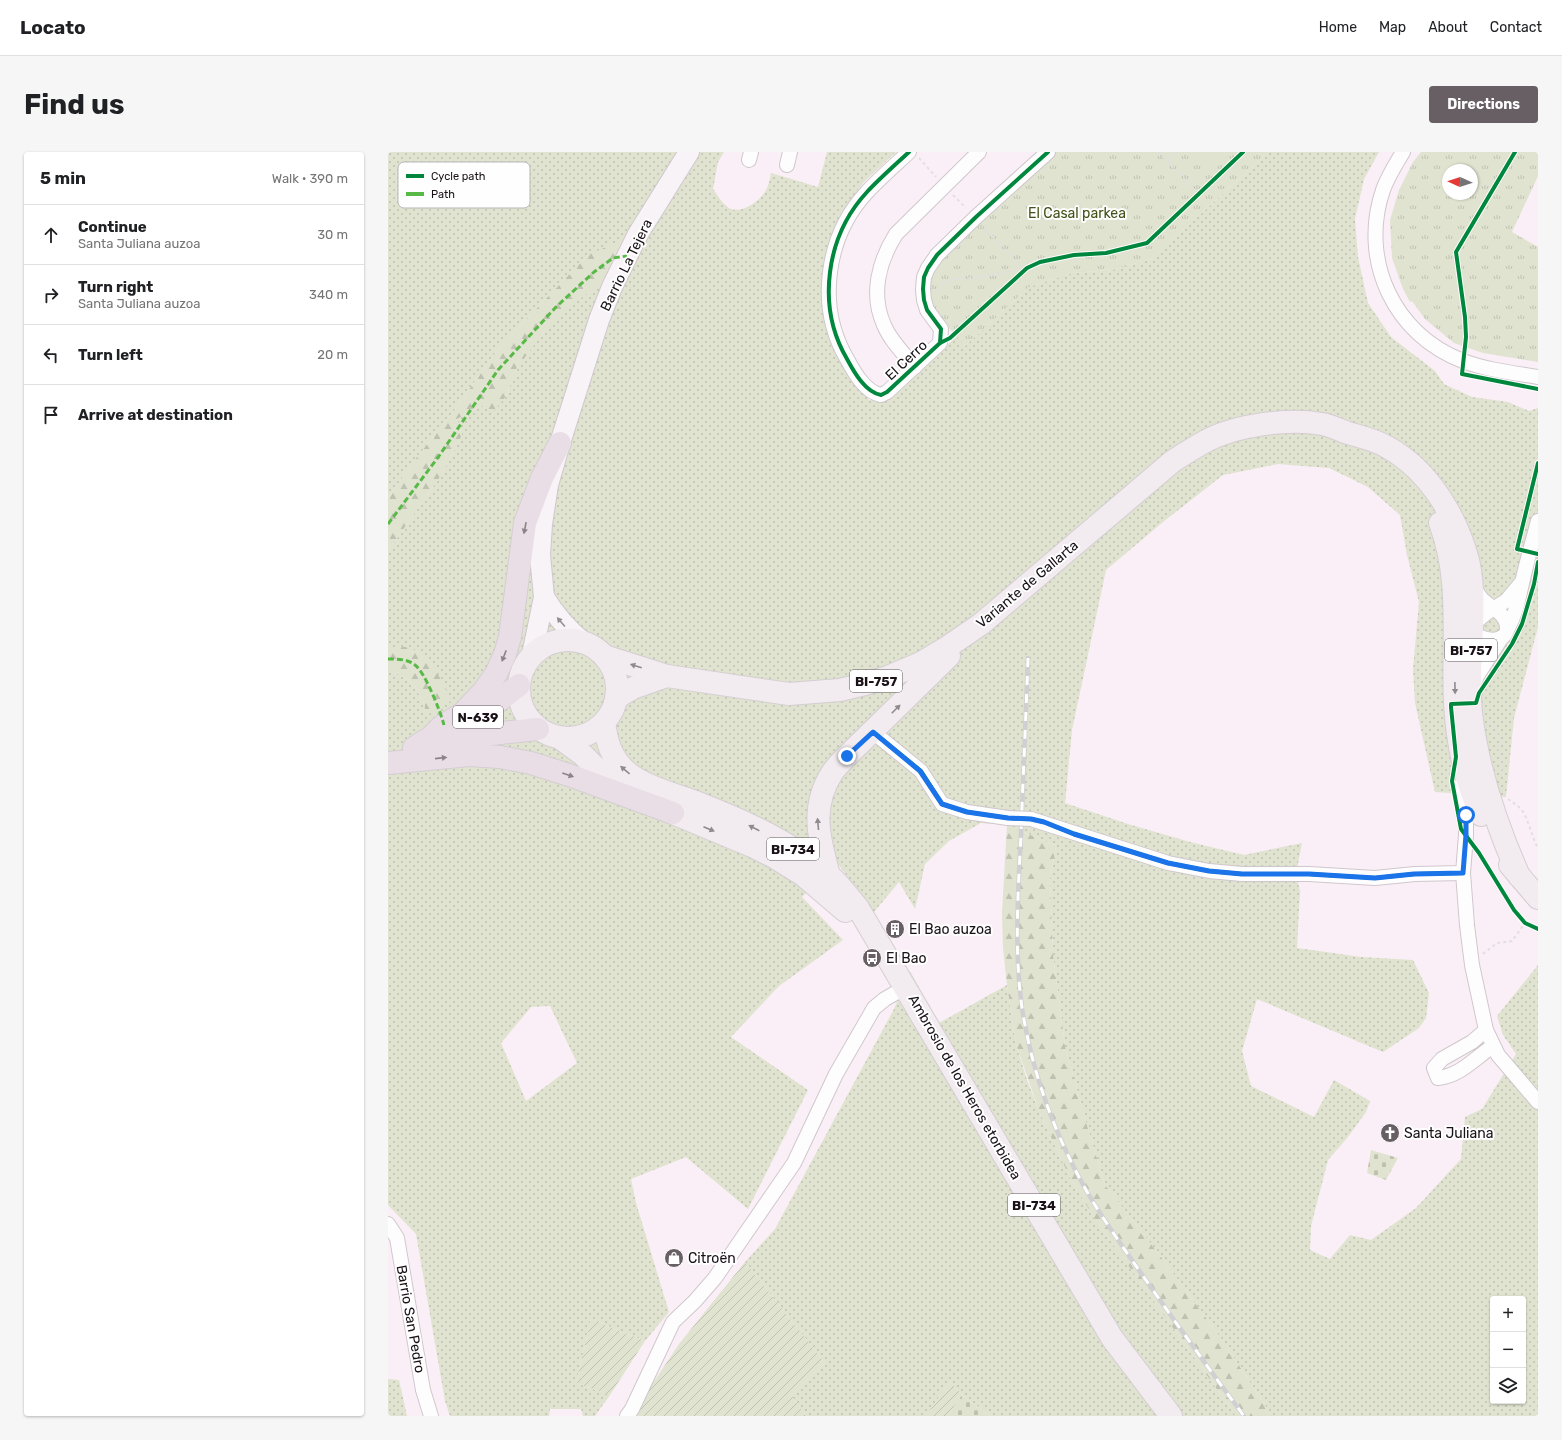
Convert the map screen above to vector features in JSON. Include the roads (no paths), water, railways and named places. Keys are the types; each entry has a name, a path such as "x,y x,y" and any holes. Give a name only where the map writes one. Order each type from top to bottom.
{"highway":[{"path":"423,742 441,727 463,713 483,692 496,674 505,654 513,621 525,523 542,478 560,443"},
{"name":"N-639","path":"388,754 460,727 479,716 518,686"},
{"name":"N-639","path":"423,742 538,729"},
{"path":"388,763 469,755 500,757 531,763 569,775 673,813"}],"main road":[{"name":"Variante de Gallarta","path":"604,656 667,676 789,694 840,690 888,677 921,663 981,624 1173,461 1207,441 1247,427 1300,421 1324,424 1386,446 1407,460 1431,484 1443,502 1458,530 1468,562 1471,582 1471,714 1482,727 1482,773 1491,806 1502,838 1519,876"},
{"name":"Variante de Gallarta","path":"1363,438 1414,480 1425,494 1446,538 1452,574 1455,704 1462,756 1471,803 1498,851 1519,876"},
{"path":"829,875 821,846 817,818 823,793 832,773 847,756 981,624"},
{"path":"570,640 583,642 604,656 611,665 617,686 614,707 604,723 594,731 584,736 572,739 548,735 538,729 529,720 523,710 519,698 518,686 521,674 532,655 543,646 556,641 570,640"},
{"name":"Variante de Gallarta","path":"616,698 633,688 667,676"},
{"name":"BI-734","path":"604,723 611,753 617,763 627,772 638,779 739,820 788,845 829,875 858,908 888,960"},
{"name":"BI-734","path":"560,738 583,754 602,773 616,783 673,813 752,846 774,857 803,875 842,908 888,960"},
{"name":"BI-757","path":"1519,876 1538,898"},
{"name":"Ambrosio de los Heros etorbidea","path":"888,960 906,987 1112,1338 1171,1416"}],"street":[{"name":"Barrio La Tejera","path":"544,598 540,555 542,524 548,485 578,384 599,320 612,287 638,234 688,152"},
{"name":"El Cerro","path":"915,367 894,342 884,325 879,312 878,276 882,261 887,248 896,234 979,152"},
{"name":"El Cerro","path":"913,154 867,192 855,207 843,226 835,248 830,273 829,292 831,320 839,346 855,372 871,392 881,395 887,392 940,343 941,329 927,310 924,300 924,277 928,268 937,255 976,217 1048,152"},
{"path":"1403,152 1383,190 1376,224 1378,260 1390,298 1415,332 1431,345 1463,361 1478,366 1538,377"},
{"path":"1470,691 1477,676 1505,634 1513,618 1518,604 1522,581 1538,521"},
{"path":"1446,538 1459,571 1462,590 1462,619 1485,639 1493,640 1505,634"},
{"path":"1454,655 1460,642 1471,628 1510,598 1522,581"},
{"path":"1471,582 1484,602 1503,616 1506,623 1505,634"},
{"path":"544,598 555,615 569,631 583,642"},
{"path":"532,655 544,598"},
{"path":"1482,727 1470,755 1473,776 1463,873 1472,965 1486,1030 1493,1046 1538,1102"},
{"path":"873,732 920,771 942,804 967,812 1008,818 1031,819 1168,863 1209,871 1242,874 1309,874 1375,878 1414,874 1463,873"},
{"path":"627,1416 632,1409 673,1322 695,1302 715,1278 794,1163 836,1074 874,1008 885,999 906,987"},
{"path":"1486,1030 1472,1042 1442,1059 1434,1068 1438,1078 1447,1077 1462,1070 1493,1046"},
{"name":"Barrio San Pedro","path":"388,1224 397,1238 423,1390 431,1416"}],"railway":[{"path":"1028,658 1017,943 1022,1008 1026,1032 1038,1079 1064,1147 1093,1202 1150,1286 1244,1416"}],"place":[{"name":"El Bao auzoa","path":"895,929"},
{"name":"El Bao","path":"872,958"},
{"name":"Santa Juliana","path":"1390,1133"},
{"name":"Citroën","path":"674,1258"}],"park label":[{"name":"El Casal parkea","path":"1077,213"}]}
